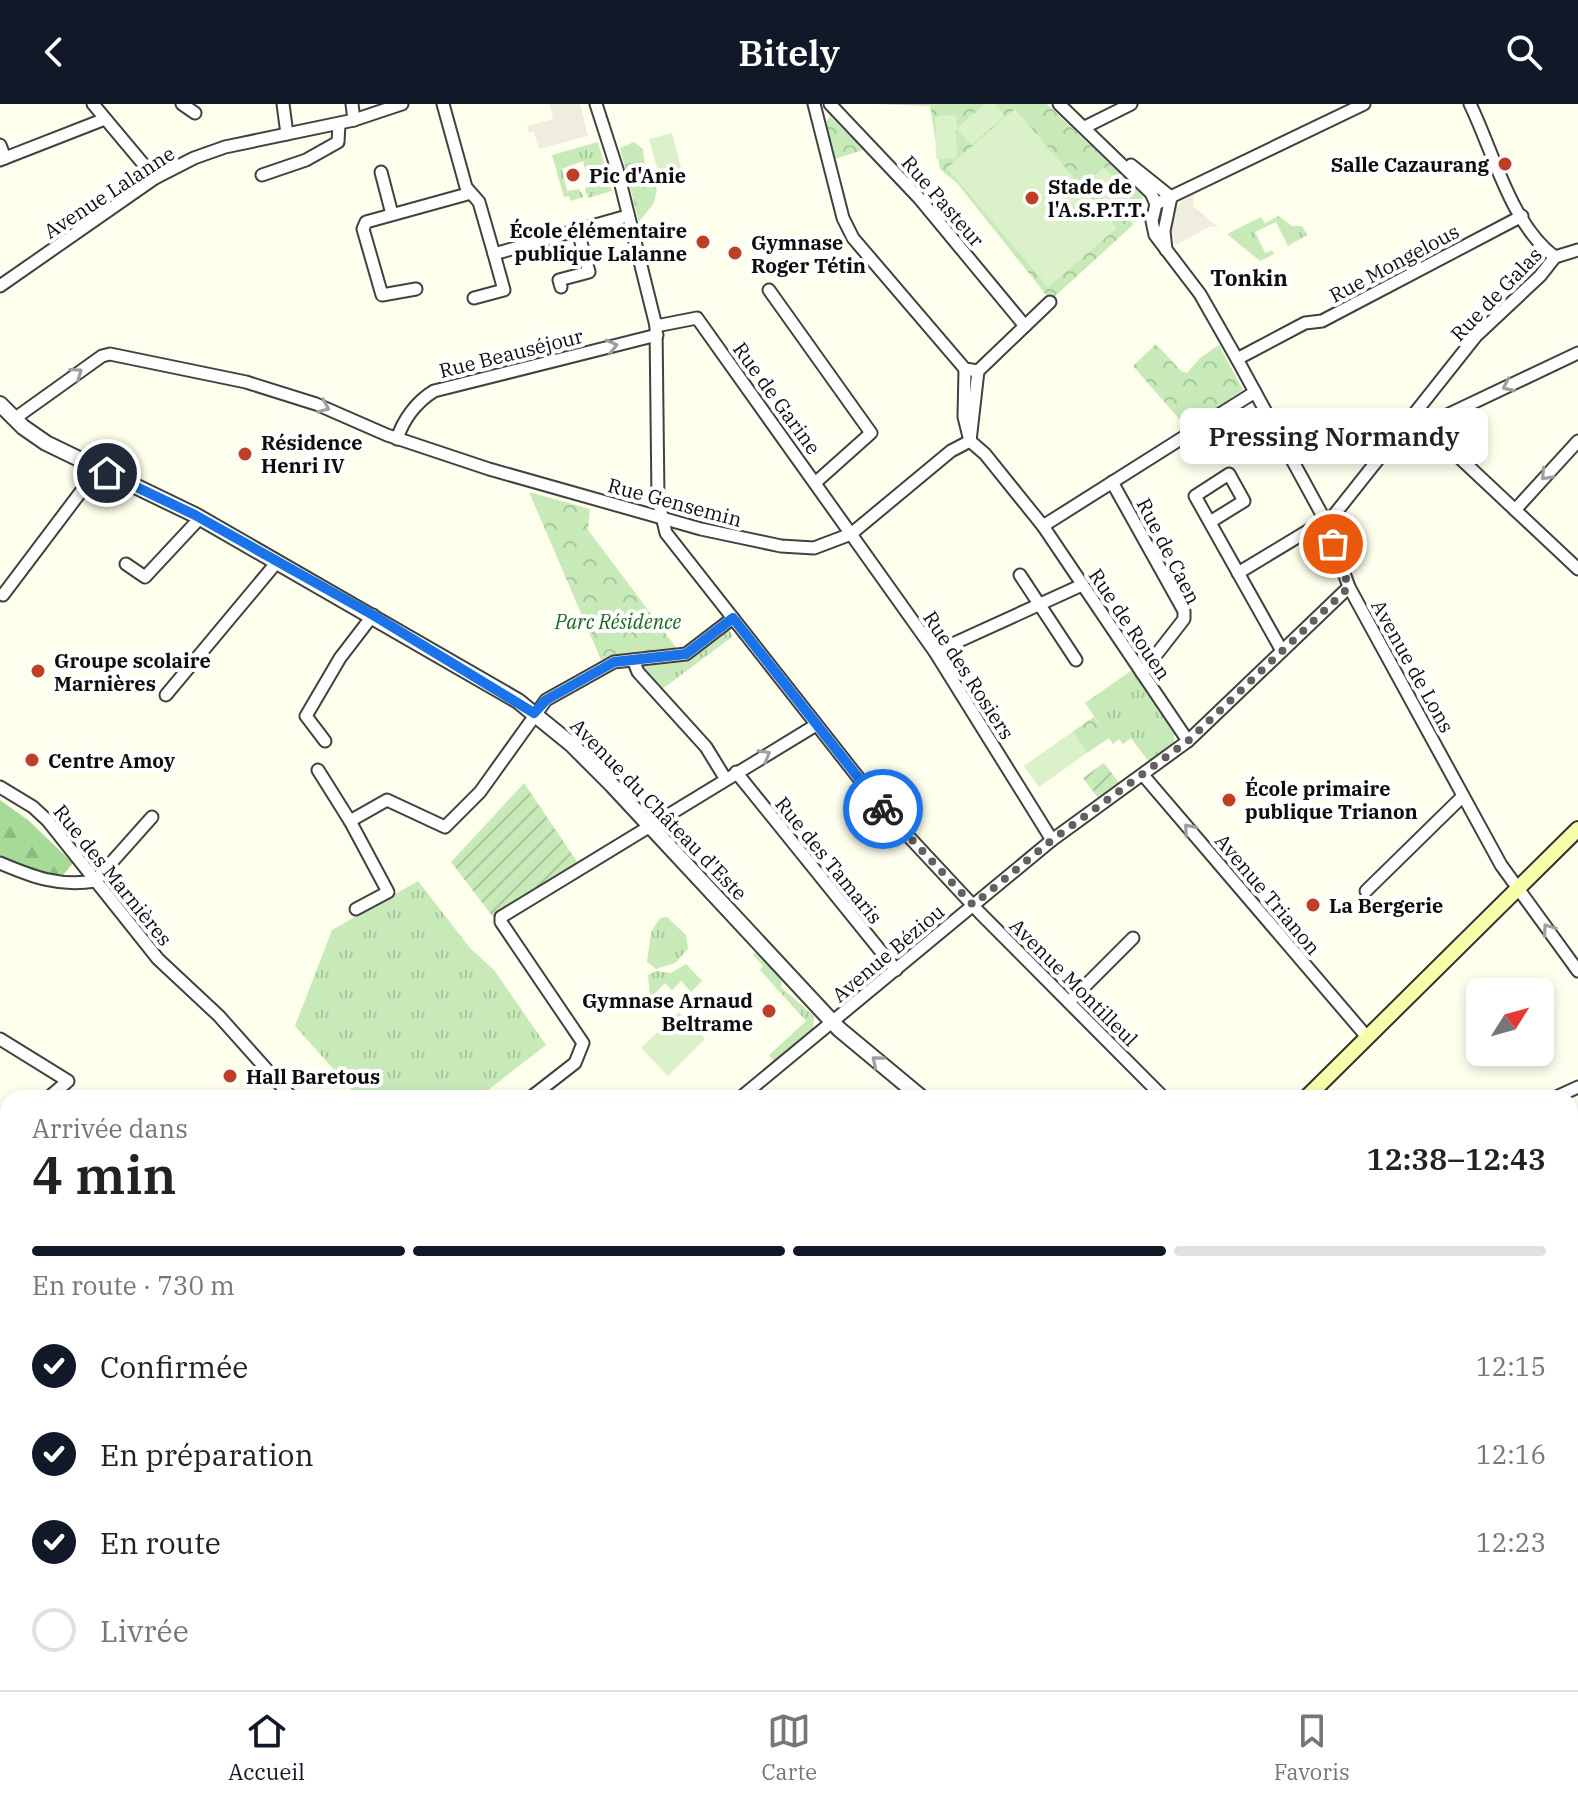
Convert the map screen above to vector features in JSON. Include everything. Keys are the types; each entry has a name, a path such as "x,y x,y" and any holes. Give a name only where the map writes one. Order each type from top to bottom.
{"main road":[{"path":"1314,1090 1578,829"}],"street":[{"path":"182,104 195,113"},
{"path":"283,104 287,134"},
{"path":"352,104 354,120"},
{"name":"Avenue Lalanne","path":"0,286 155,178 225,147 339,124 402,104"},
{"path":"443,104 466,187 479,202 504,290 474,298"},
{"path":"596,104 656,330 660,516"},
{"path":"814,104 843,218 853,238 965,369 978,371"},
{"name":"Rue Pasteur","path":"830,104 919,198 1025,326"},
{"path":"1059,104 1151,193 1156,204 1364,104"},
{"path":"1085,127 1131,104"},
{"path":"1470,104 1495,167 1522,216 1543,248 1555,257"},
{"path":"0,145 3,159 100,109 155,178"},
{"path":"262,175 306,160 338,142 339,124"},
{"path":"1096,137 1171,197"},
{"path":"381,172 392,214"},
{"path":"416,289 386,297 381,293 363,226 392,214 471,193"},
{"path":"1166,251 1164,231 1171,197"},
{"name":"Avenue de Lons","path":"1156,204 1152,221 1155,235 1200,294 1237,359 1326,522 1349,587 1463,796 1518,888 1578,971"},
{"path":"494,254 627,216"},
{"name":"Rue Mongelous","path":"1237,359 1305,323 1322,321 1522,216"},
{"path":"561,287 559,280 589,272 578,231"},
{"name":"Rue de Galas","path":"1238,573 1326,522 1344,505 1476,336 1540,276 1555,257 1578,250"},
{"path":"769,290 871,433 815,483"},
{"path":"970,441 976,418 978,371 1050,302"},
{"name":"Rue de Garine","path":"656,330 697,318 851,534"},
{"name":"Rue Beauséjour","path":"397,439 413,410 434,391 656,330"},
{"path":"1426,425 1578,353"},
{"name":"Rue Gensemin","path":"4,411 110,354 246,382 316,404 397,439 518,478 781,546 814,548 851,534 951,451 970,441"},
{"path":"965,369 964,417 970,441 985,454 1043,526 1255,392"},
{"name":"Avenue du Château d'Este","path":"4,411 46,443 200,518 373,615 534,713 571,744 650,824 832,1023 912,1090"},
{"path":"1414,415 1578,569"},
{"path":"1515,510 1578,441"},
{"path":"3,595 98,469"},
{"path":"1210,522 1244,501 1229,474 1195,496 1282,651"},
{"name":"Rue de Caen","path":"1112,482 1184,611 1184,619 1142,673"},
{"name":"Avenue Montilleul","path":"660,516 666,533 883,809 1156,1090"},
{"path":"126,564 145,577 200,518"},
{"name":"Rue de Rouen","path":"1043,526 1188,741"},
{"name":"Rue des Rosiers","path":"851,534 935,652 1052,840"},
{"path":"166,695 277,562"},
{"path":"1020,575 1076,660"},
{"path":"935,652 1082,585"},
{"name":"Avenue Béziou","path":"750,1090 1052,840 1188,741 1349,587"},
{"path":"325,741 306,716 340,658 373,615"},
{"path":"350,821 387,800 445,827 480,792 546,700 614,662 682,656 733,618"},
{"name":"Rue des Tamaris","path":"633,660 638,672 896,970"},
{"path":"540,1090 575,1063 583,1043 501,917 816,725"},
{"path":"318,770 388,892 356,909"},
{"name":"Avenue Trianon","path":"1143,775 1367,1037"},
{"name":"Rue des Marnières","path":"0,787 33,807 48,821 158,959 219,1016 285,1090"},
{"path":"1366,891 1463,796"},
{"path":"0,863 40,880 73,885 95,881 152,817"},
{"path":"1069,1002 1133,938"},
{"path":"0,1039 68,1081 57,1090"}],"green space":[{"path":"874,104 1047,104 1142,195 1144,206 1131,218 1133,225 1054,297 1047,296 957,183 940,169 930,106"},
{"path":"985,104 995,104 1005,116 971,145 956,129 957,158 936,159 935,116 956,115 957,128"},
{"name":"Stade de l'A.S.P.T.T.","path":"1015,109 1117,228 1048,287 947,168"},
{"path":"830,116 863,150 835,159 826,122"},
{"path":"672,133 683,176 661,182 649,139"},
{"path":"598,142 612,191 588,198 585,188 590,186 583,161 562,169 567,191 579,189 584,197 570,201 569,196 564,197 552,155"},
{"path":"634,142 643,149 645,168 657,189 654,203 639,222 620,148"},
{"path":"1104,167 1130,198 1114,211 1088,181"},
{"path":"1279,216 1292,226 1302,226 1307,235 1288,246 1276,222 1255,232 1265,253 1272,250 1274,254 1260,261 1227,234 1261,217 1265,223"},
{"path":"1156,344 1181,371 1187,373 1200,358 1219,345 1243,390 1187,428 1133,366"},
{"name":"Parc Résidence","path":"529,492 590,509 588,530 678,650 616,655 602,662"},
{"path":"727,627 733,636 661,690 640,665 682,659"},
{"path":"1132,670 1174,734 1174,743 1149,762 1131,738 1123,744 1119,739 1113,744 1085,703"},
{"path":"1094,717 1109,738 1087,753 1072,732"},
{"path":"1072,732 1087,753 1039,787 1024,766"},
{"path":"1104,763 1119,783 1099,799 1083,778"},
{"path":"524,783 578,863 493,917 451,862"},
{"path":"0,800 28,820 73,863 60,879 34,874 0,857"},
{"path":"418,881 470,948 494,970 546,1045 488,1090 352,1090 295,1026 332,930"},
{"path":"667,917 686,935 688,949 675,963 656,969 647,962 651,932 660,918"},
{"path":"756,952 782,981 781,987 814,1016 813,1029 774,1061 769,1055 806,1021 760,970 763,966 753,955"},
{"path":"686,964 702,981 691,992 681,981 672,990 665,983 650,999 648,975 656,971 671,973"},
{"path":"679,1012 705,1039 668,1076 641,1048"}],"shaded area":[{"path":"550,104 580,104 588,136 539,149 534,132 529,133 527,126 553,119"},
{"path":"1194,194 1193,206 1219,228 1211,226 1176,245 1170,233 1173,213 1182,201"}],"way so far":[{"path":"883,809 973,905 1052,840 1188,741 1349,587 1333,544"}],"place":[{"name":"Salle Cazaurang","path":"1505,164"},
{"name":"Pic d'Anie","path":"573,175"},
{"name":"Stade de l'A.S.P.T.T.","path":"1032,198"},
{"name":"École élémentaire publique Lalanne","path":"703,242"},
{"name":"Gymnase Roger Tétin","path":"735,253"},
{"name":"Résidence Henri IV","path":"245,454"},
{"name":"Pressing Normandy","path":"1333,544"},
{"name":"Groupe scolaire Marnières","path":"38,671"},
{"name":"Centre Amoy","path":"32,760"},
{"name":"École primaire publique Trianon","path":"1229,800"},
{"name":"La Bergerie","path":"1313,905"},
{"name":"Gymnase Arnaud Beltrame","path":"769,1011"},
{"name":"Hall Baretous","path":"230,1076"}],"district":[{"name":"Tonkin","path":"1249,277"}],"route":[{"path":"107,473 195,515 373,615 534,713 546,700 614,662 682,656 733,618 883,809"}]}
